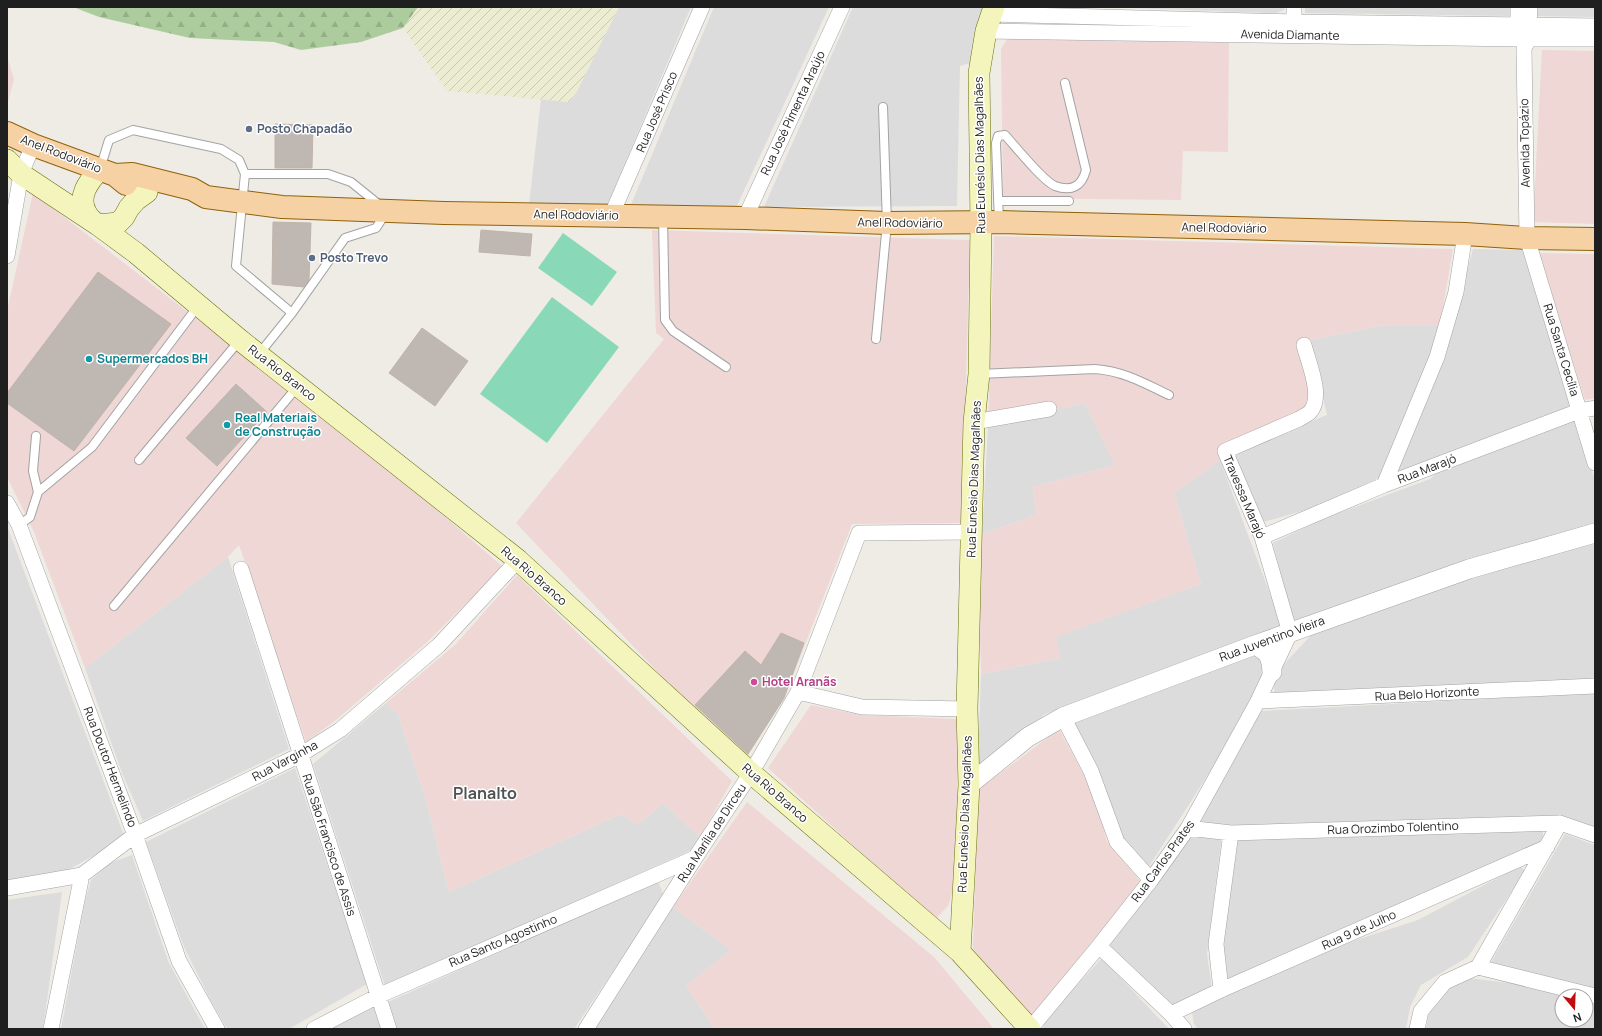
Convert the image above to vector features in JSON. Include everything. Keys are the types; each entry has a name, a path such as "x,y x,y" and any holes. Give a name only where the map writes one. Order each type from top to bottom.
{"main road":[{"name":"Rua Eunésio Dias Magalhães","path":"960,952 969,785 968,710 974,422 990,223 979,73 990,17"},
{"name":"Anel Rodoviário","path":"7,133 33,146 107,172 129,186 188,202 206,197 282,207 387,211 745,218 887,223 990,223 1465,234 1526,238 1595,239"},
{"name":"Rua Rio Branco","path":"14,167 98,225 136,254 240,340 518,560 752,773 960,952 1030,1029"},
{"name":"Anel Rodoviário","path":"107,172 132,174 192,189 206,197"},
{"path":"107,172 91,179 84,192 83,203 87,214 98,225 118,223 136,200 147,192"},
{"path":"124,217 126,238 136,254"}],"street":[{"name":"Rua José Prisco","path":"611,216 702,7"},
{"name":"Rua José Pimenta Araújo","path":"745,218 842,7"},
{"name":"Avenida Topázio","path":"1518,7 1524,36 1526,238"},
{"name":"Avenida Topázio","path":"1524,36 1530,7"},
{"name":"Avenida Diamante","path":"990,17 1294,21 1524,36 1595,39"},
{"name":"Avenida Diamante","path":"1524,36 1595,26"},
{"path":"7,256 14,167 33,146"},
{"path":"1384,485 1437,357 1456,292 1465,234"},
{"name":"Rua Santa Cecília","path":"1526,238 1595,463"},
{"name":"Travessa Marajó","path":"1290,633 1262,537 1225,451 1310,413 1316,402 1316,391 1304,345"},
{"name":"Rua Marajó","path":"1262,537 1384,485 1579,411 1595,408"},
{"path":"974,422 1049,409"},
{"name":"Rua Doutor Hermelindo","path":"7,503 19,525 135,835 179,961 217,1029"},
{"name":"Rua Marília de Dirceu","path":"586,1029 695,858 752,773 798,692 859,533 971,532"},
{"name":"Rua Juventino Vieira","path":"969,785 1028,737 1064,717 1255,645 1469,569 1595,534"},
{"name":"Rua Varginha","path":"7,888 82,874 135,835 300,755 340,730 439,645 518,560"},
{"name":"Rua São Francisco de Assis","path":"241,570 389,1029"},
{"name":"Rua Carlos Prates","path":"1030,1029 1099,946 1151,880 1188,828 1258,701 1290,633"},
{"path":"1255,645 1265,650 1271,660 1272,672"},
{"name":"Rua Belo Horizonte","path":"1258,701 1595,686"},
{"path":"798,692 862,707 968,710"},
{"path":"1064,717 1091,771 1117,842 1151,880"},
{"path":"1417,1029 1420,1011 1445,982 1478,967 1560,823"},
{"name":"Rua Orozimbo Tolentino","path":"1188,828 1231,833 1560,823 1595,835"},
{"path":"1221,990 1216,944 1231,833"},
{"name":"Rua 9 de Julho","path":"1171,1014 1221,990 1547,847"},
{"name":"Rua Santo Agostinho","path":"314,1029 378,996 695,858"},
{"path":"51,1029 82,874"},
{"path":"1099,946 1171,1014 1184,1029"},
{"path":"1478,967 1595,996"}],"lane":[{"path":"990,223 998,201 996,143 997,138 1002,134 1005,135 1046,180 1055,186 1066,188 1075,187 1083,180 1086,170 1065,83"},
{"path":"876,339 887,223 883,107"},
{"path":"107,172 109,140 133,130 221,149 239,160 245,174 236,266 292,313"},
{"path":"245,174 328,174 351,182 387,211 376,228 345,238 292,313 259,355"},
{"path":"998,201 1068,201"},
{"path":"663,217 665,320 673,331 726,367"},
{"path":"38,492 92,447 198,305"},
{"path":"139,460 240,340"},
{"path":"979,374 1095,369 1110,370 1126,375 1169,395"},
{"path":"114,606 298,386"},
{"path":"19,525 30,517 38,492 33,471 36,436"}],"shaded area":[{"path":"619,7 691,7 606,208 529,205 541,99 569,102 577,91"},
{"path":"714,7 829,7 735,210 630,207"},
{"path":"853,7 986,7 974,62 960,66 957,206 764,207"},
{"path":"1101,7 1284,7 1284,10 1275,13"},
{"path":"1305,7 1510,7 1510,16 1305,13"},
{"path":"1535,7 1595,7 1595,17 1534,16"},
{"path":"1008,37 1229,43 1228,152 1183,151 1181,200 1003,198 1001,49"},
{"path":"1542,50 1595,51 1595,224 1533,222"},
{"path":"7,56 14,79 7,106"},
{"path":"33,193 366,449 503,567 426,643 336,720 306,742 239,545 228,557 85,668 34,532 7,477 7,311"},
{"path":"652,230 970,240 962,523 852,524 784,698 747,756 692,708 516,523 664,339 656,333"},
{"path":"994,236 1453,249 1440,325 1381,326 1310,340 1297,340 1312,397 1305,410 1218,447 1220,460 1174,493 1201,584 1056,637 1061,658 981,674 979,582 982,534 1036,515 1033,487 1115,465 1085,403 988,427"},
{"path":"1473,249 1522,250 1573,406 1393,475 1446,351"},
{"path":"1539,253 1595,254 1595,398 1585,400"},
{"path":"1440,325 1434,351 1381,477 1316,507 1260,523 1232,454 1327,415 1310,340 1381,326"},
{"path":"1085,403 1115,465 1033,487 1036,515 982,534 988,427"},
{"path":"1575,418 1595,481 1595,526 1294,623 1273,543 1323,519 1430,479 1438,471"},
{"path":"1220,460 1282,626 1045,714 990,761 978,764 981,674 1061,658 1055,637 1201,584 1174,493"},
{"path":"7,526 125,838 66,871 7,881"},
{"path":"1595,542 1595,681 1275,695 1273,680 1285,663 1316,630 1510,565"},
{"path":"228,557 289,749 143,821 122,773 85,668"},
{"path":"517,575 732,781 700,837 663,803 638,825 621,814 449,892 426,800 398,714 386,703 456,644"},
{"path":"1253,653 1266,661 1265,674 1222,753 1148,868 1128,847 1074,723 1077,719"},
{"path":"1595,693 1595,829 1563,820 1196,826 1261,711"},
{"path":"386,703 398,714 426,800 449,892 621,814 638,825 663,803 700,837 694,849 385,986 313,764"},
{"path":"811,705 861,715 957,719 958,875 948,906 935,920 768,768"},
{"path":"1059,729 1095,796 1107,842 1141,882 1031,1016 973,949 978,790"},
{"path":"295,768 367,984 289,1029 227,1029 184,947 146,842"},
{"path":"747,802 934,957 994,1029 715,1029 686,986 731,950 673,907"},
{"path":"1538,826 1543,833 1543,840 1528,851 1229,980 1223,965 1225,923 1228,884 1238,840"},
{"path":"1565,834 1595,845 1595,990 1594,988 1588,988 1491,962"},
{"path":"1193,835 1222,835 1207,954 1212,988 1172,1008 1109,946"},
{"path":"132,855 168,961 205,1029 61,1029 85,901 91,880 110,863"},
{"path":"1520,866 1525,871 1468,957 1421,985 1410,1007 1406,1029 1198,1029 1194,1024 1192,1011 1270,975 1356,940 1418,920"},
{"path":"658,881 664,896 574,1029 397,1029 388,1002"},
{"path":"62,892 43,1029 7,1029 7,900"},
{"path":"673,907 731,950 686,986 715,1029 593,1029"},
{"path":"1102,958 1169,1029 1043,1029 1045,1020"},
{"path":"1469,978 1532,986 1554,992 1554,1028 1594,1028 1594,1004 1595,1029 1426,1029 1430,1007 1446,988"},
{"path":"373,1005 381,1029 327,1029"}],"green space":[{"path":"73,7 418,7 403,28 361,42 301,50 274,42 190,38 99,17"},
{"path":"418,7 619,7 577,91 569,102 447,91 403,28"},
{"path":"563,233 617,272 592,306 538,268"},
{"path":"552,297 619,347 547,443 480,394"}],"building":[{"path":"275,124 313,125 312,168 275,168"},
{"path":"273,222 311,223 309,280 304,287 272,284"},
{"path":"481,230 532,234 530,256 479,252"},
{"name":"Supermercados BH","path":"98,272 171,324 74,451 7,403 7,393"},
{"path":"422,328 468,361 435,406 389,373"},
{"name":"Real Materiais de Construção","path":"236,384 267,412 217,466 186,438"},
{"name":"Hotel Aranãs","path":"781,633 804,643 784,698 748,754 695,705 745,651 761,665"}],"place":[{"name":"Posto Chapadão","path":"249,129"},
{"name":"Posto Trevo","path":"312,258"},
{"name":"Supermercados BH","path":"89,359"},
{"name":"Real Materiais de Construção","path":"227,425"},
{"name":"Hotel Aranãs","path":"754,682"}],"district":[{"name":"Planalto","path":"485,793"}]}
